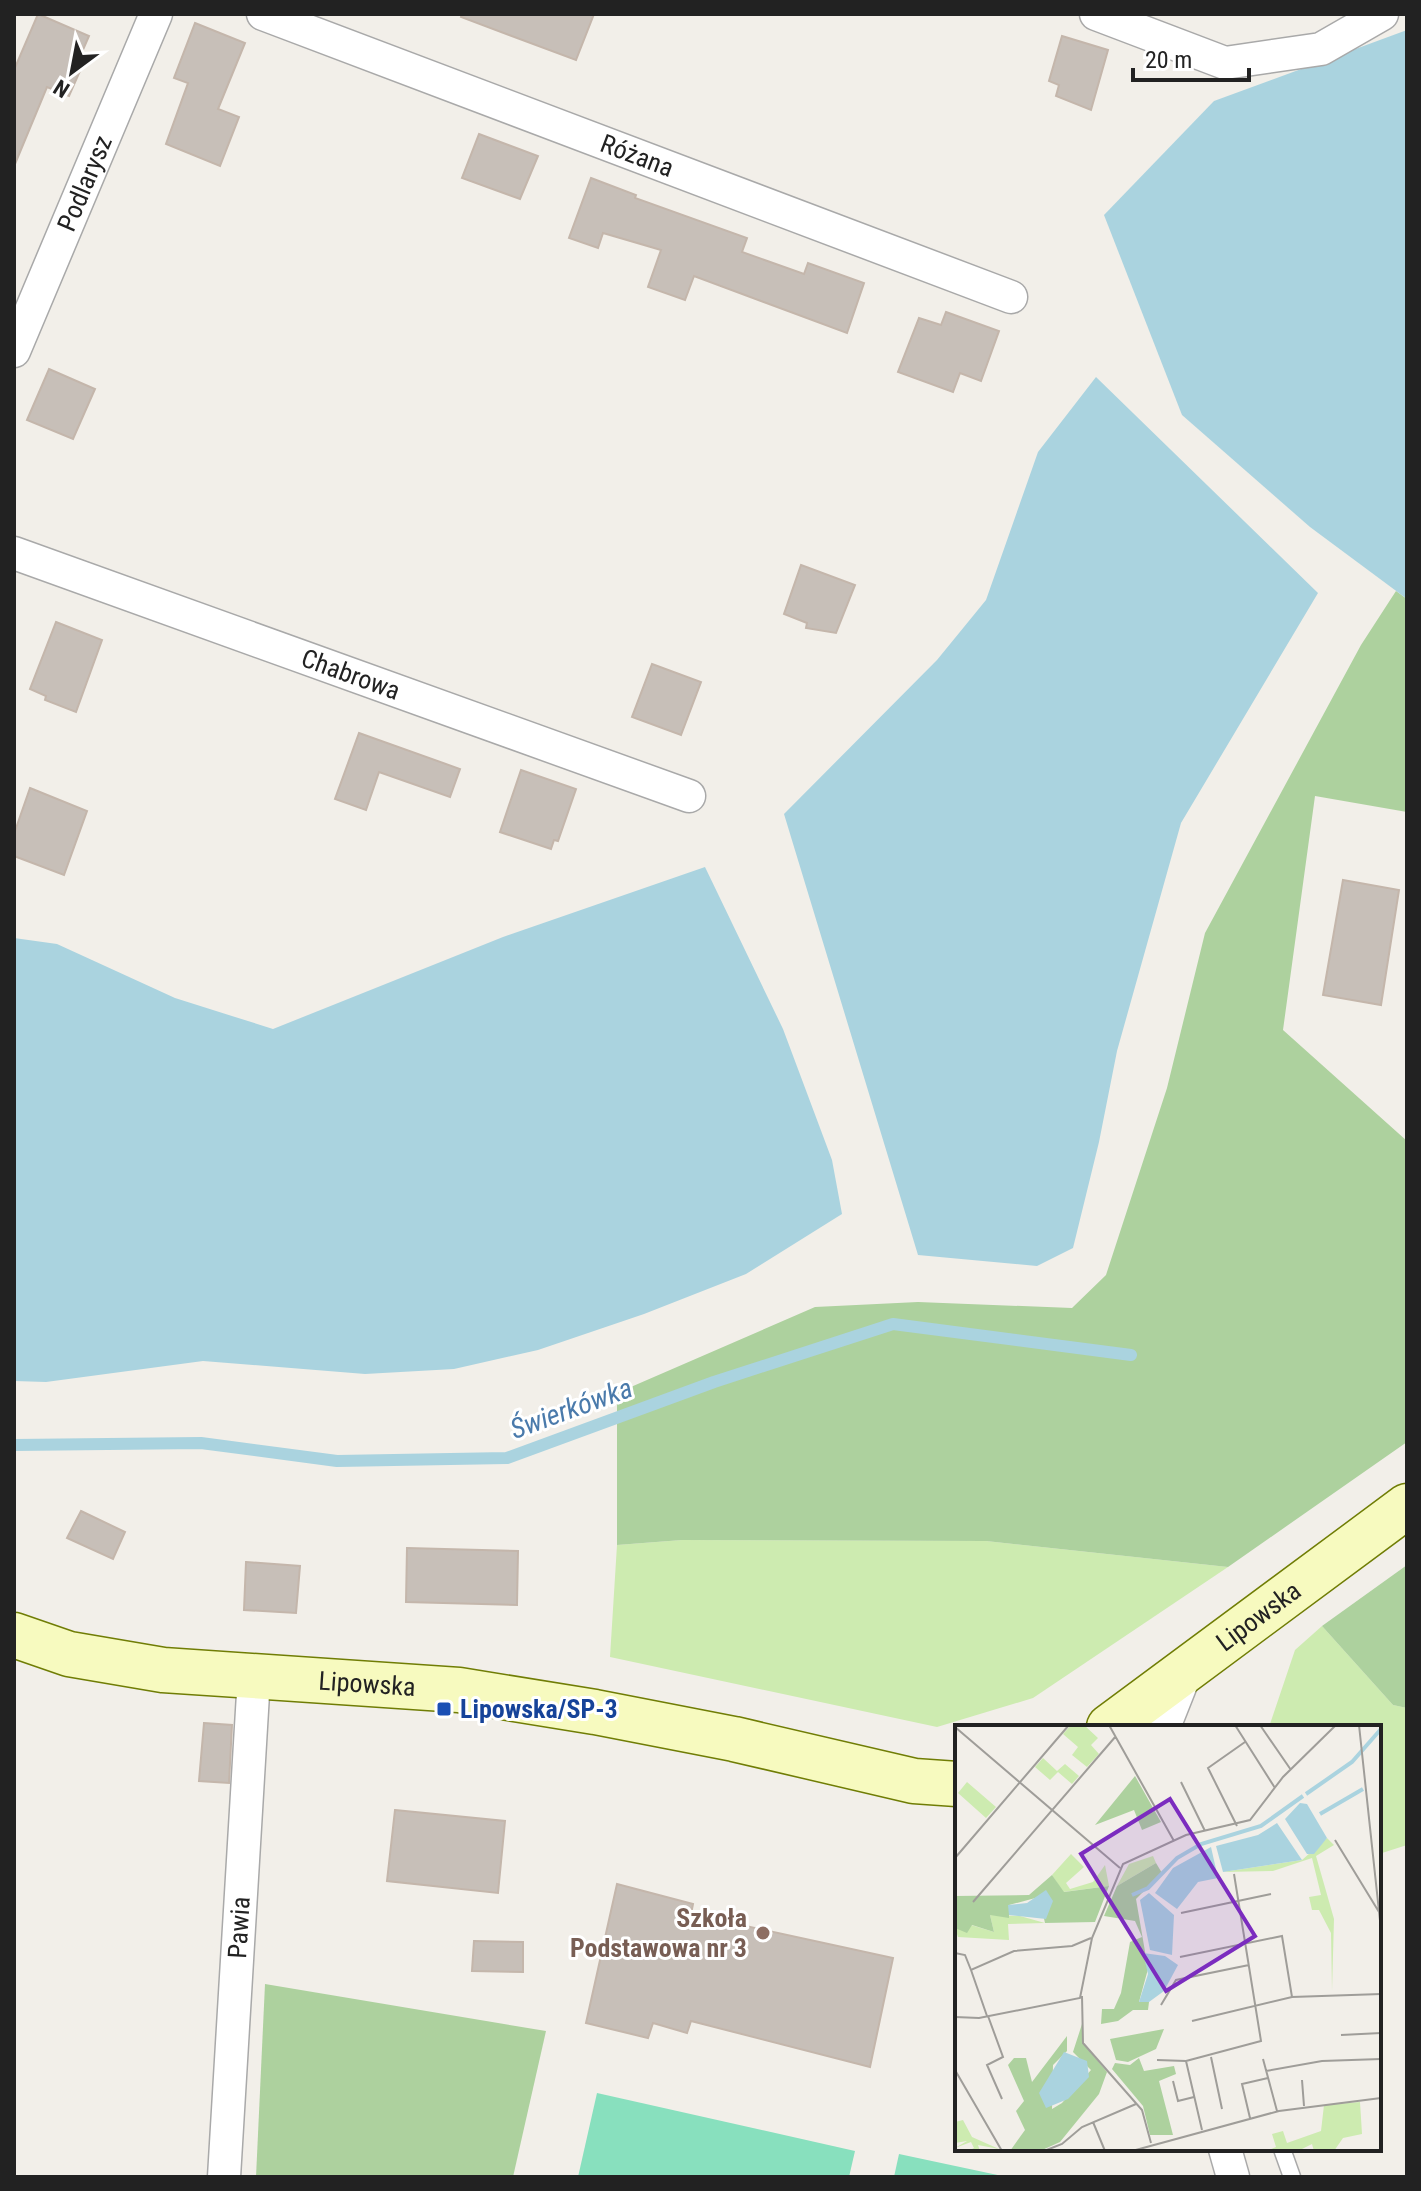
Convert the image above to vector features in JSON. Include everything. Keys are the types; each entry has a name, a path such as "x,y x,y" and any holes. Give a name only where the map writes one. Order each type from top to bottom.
{"street":[{"name":"Podlarysz","path":"14,351 156,14"},
{"name":"Różana","path":"263,14 1011,297"},
{"path":"1096,14 1225,63 1321,49 1382,14"},
{"name":"Chabrowa","path":"14,553 689,796"},
{"name":"Lipowska","path":"1112,1725 1407,1506"},
{"name":"Lipowska","path":"14,1635 69,1654 163,1670 459,1690 734,1739 914,1781 955,1784"},
{"path":"1165,1725 1187,1669"},
{"name":"Pawia","path":"224,2177 254,1677"},
{"path":"914,1781 955,1793"},
{"path":"1226,2151 1233,2177"}],"lane":[{"path":"1283,2151 1292,2177"}],"green space":[{"path":"1396,591 1407,599 1407,812 1315,796 1283,1030 1407,1141 1407,1442 1228,1567 986,1541 682,1540 617,1545 617,1393 815,1307 918,1302 1072,1308 1106,1275 1167,1088 1205,933 1361,645"},
{"path":"682,1540 986,1541 1228,1567 1033,1698 937,1727 610,1657 617,1545"},
{"path":"1407,1565 1407,1708 1393,1705 1322,1626"},
{"path":"1322,1626 1393,1705 1407,1708 1407,1845 1381,1853 1381,1725 1270,1725 1295,1650"},
{"path":"265,1984 546,2031 513,2177 256,2177"},
{"path":"597,2093 855,2151 849,2177 578,2177"},
{"path":"899,2154 1007,2177 894,2177"}],"water":[{"path":"1407,30 1407,599 1310,527 1182,415 1104,215 1214,101"},
{"path":"1096,377 1318,593 1181,823 1117,1051 1073,1248 1037,1266 918,1255 784,814 937,660 986,600 1038,452"},
{"path":"705,867 783,1029 832,1160 842,1214 746,1274 644,1314 538,1350 454,1369 365,1374 203,1361 46,1382 14,1381 14,938 57,944 175,998 273,1029 503,937"}],"building":[{"path":"38,14 89,36 75,68 80,71 69,96 47,87 15,164 14,70"},
{"path":"462,14 594,14 576,60 461,17"},
{"path":"195,23 245,43 218,109 239,117 220,166 166,144 188,83 174,78"},
{"path":"1062,36 1108,50 1091,110 1056,96 1059,85 1049,81"},
{"path":"479,134 538,156 520,199 462,178"},
{"path":"591,178 636,195 635,198 747,238 742,252 804,274 808,263 864,283 847,333 694,276 685,300 648,287 661,250 603,233 598,248 569,238"},
{"path":"946,312 999,331 981,381 960,373 953,392 898,372 919,318 941,325"},
{"path":"49,369 95,389 73,439 27,420"},
{"path":"801,565 855,585 836,633 806,628 807,623 784,614"},
{"path":"56,622 102,640 76,712 45,700 46,696 30,689"},
{"path":"652,664 701,682 681,735 632,717"},
{"path":"359,733 460,769 450,797 379,772 366,810 335,799"},
{"path":"521,770 576,789 558,841 554,840 551,849 500,832"},
{"path":"30,788 87,811 64,875 14,856 14,834"},
{"path":"1343,880 1399,890 1381,1005 1323,995"},
{"path":"81,1511 125,1532 113,1559 67,1538"},
{"path":"407,1548 518,1551 517,1605 406,1602"},
{"path":"246,1562 300,1566 296,1613 244,1610"},
{"path":"204,1723 232,1725 229,1783 199,1781"},
{"path":"395,1810 505,1821 498,1893 387,1881"},
{"path":"617,1884 693,1904 691,1914 893,1958 870,2067 691,2021 687,2033 653,2023 648,2038 586,2023"},
{"path":"474,1941 523,1942 523,1972 472,1971"}],"waterway":[{"name":"Świerkówka","path":"14,1445 201,1443 337,1461 507,1458 714,1382 893,1324 1131,1355"}],"place":[{"name":"Lipowska/SP-3","path":"444,1709"},
{"name":"Szkoła Podstawowa nr 3","path":"763,1933"}]}
